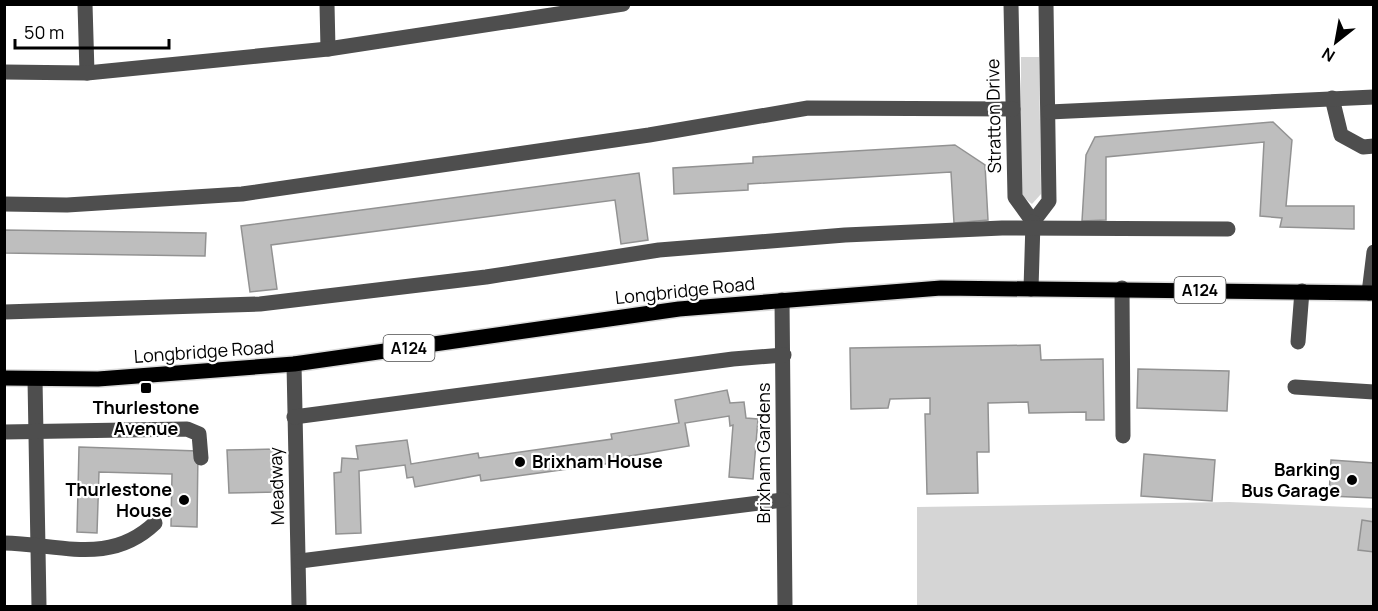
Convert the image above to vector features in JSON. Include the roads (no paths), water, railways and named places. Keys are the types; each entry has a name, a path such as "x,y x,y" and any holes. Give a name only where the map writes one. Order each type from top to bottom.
{"main road":[{"name":"Longbridge Road","path":"4,378 121,378 294,364 679,309 941,288 1122,288 1371,293"}],"street":[{"path":"85,4 87,72"},
{"path":"327,4 328,49"},
{"path":"4,72 87,72 328,49 623,4"},
{"name":"Stratton Drive","path":"1011,4 1015,197 1032,225"},
{"path":"1031,289 1032,225 1049,201 1046,4"},
{"path":"1049,112 1374,97"},
{"path":"1332,98 1341,135 1363,147 1374,146"},
{"path":"4,204 66,205 242,194 649,135 808,108 1013,109"},
{"path":"4,312 260,304 486,277 659,250 845,235 1032,225 1228,229"},
{"path":"1371,293 1374,252"},
{"path":"1122,288 1123,436"},
{"path":"1298,342 1302,291"},
{"name":"Brixham Gardens","path":"782,300 785,606"},
{"path":"294,417 733,359 784,355"},
{"name":"Meadway","path":"294,364 300,561 299,606"},
{"path":"35,379 39,606"},
{"path":"1295,387 1374,392"},
{"path":"4,432 187,429 199,434 201,458"},
{"path":"300,561 783,500"},
{"path":"4,543 38,544 84,550 111,548 140,538 155,523"}],"place":[{"name":"Thurlestone Avenue","path":"146,388"},
{"name":"Brixham House","path":"520,462"},
{"name":"Barking Bus Garage","path":"1352,480"},
{"name":"Thurlestone House","path":"184,500"}]}
